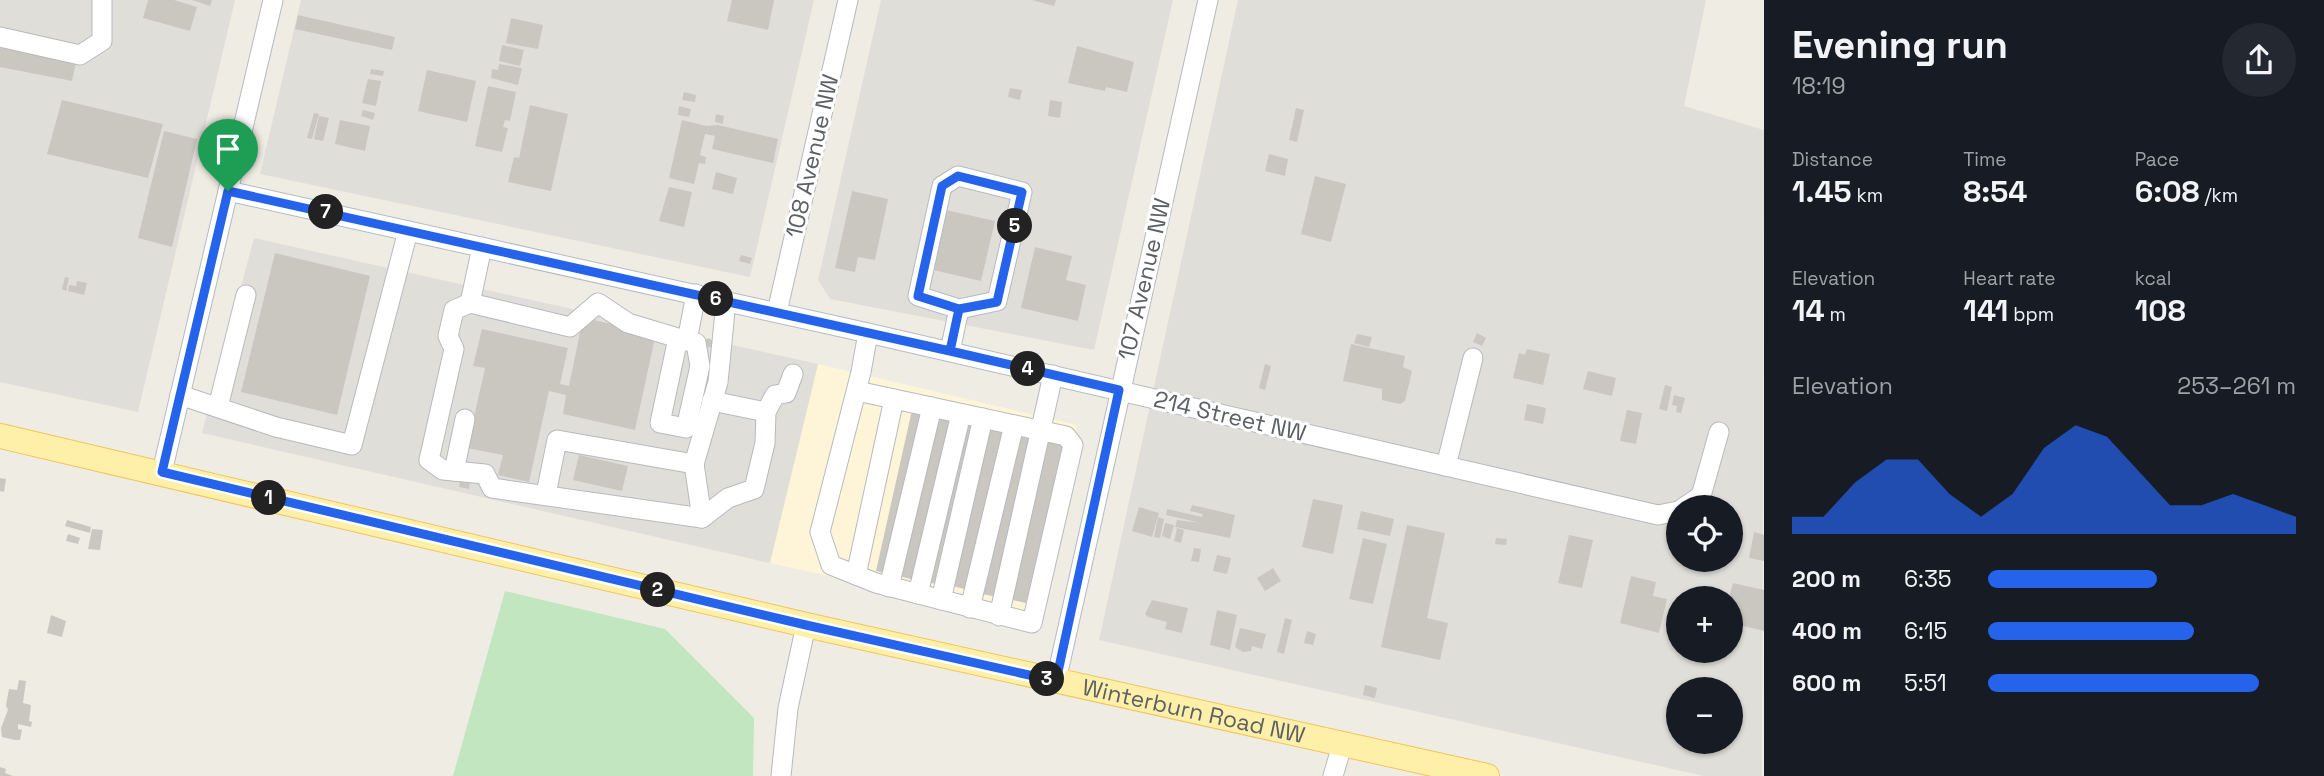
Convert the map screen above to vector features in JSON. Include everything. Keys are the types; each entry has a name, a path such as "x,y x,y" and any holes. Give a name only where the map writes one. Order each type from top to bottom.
{"main road":[{"name":"Winterburn Road NW","path":"0,436 806,625 1487,776"}],"street":[{"path":"0,37 80,55 102,41 102,0"},
{"path":"162,472 273,0"},
{"name":"108 Avenue NW","path":"777,312 848,0"},
{"name":"107 Avenue NW","path":"1056,681 1208,0"},
{"path":"958,176 1022,192 997,302 959,309 918,296 942,186 958,176"},
{"name":"214 Street NW","path":"228,191 950,351 1658,515 1666,513"},
{"path":"180,395 276,427 352,445 408,230"},
{"path":"470,303 482,247"},
{"path":"605,274 598,303 570,327 470,303 454,310 448,336 454,349 429,460 443,470 485,474 492,488 702,518 729,498 754,489 765,443 766,412 775,395 786,393 793,374"},
{"path":"598,303 628,323 682,340 696,294"},
{"path":"218,407 246,295"},
{"path":"702,518 694,464 718,382 726,301"},
{"path":"950,351 959,309"},
{"path":"857,391 1066,436 1073,445 1032,623 889,587 831,565 820,532 857,391 868,333"},
{"path":"1446,466 1473,358"},
{"path":"999,615 1053,375"},
{"path":"856,575 894,399"},
{"path":"712,401 766,412"},
{"path":"889,587 932,407"},
{"path":"918,594 961,414"},
{"path":"941,600 982,418"},
{"path":"454,471 466,419"},
{"path":"970,608 1014,425"},
{"path":"1701,495 1719,432"},
{"path":"546,494 557,440 694,464"},
{"path":"781,776 788,708 806,625"},
{"path":"1333,776 1343,742"}],"shaded area":[{"path":"0,0 235,0 138,412 0,382"},
{"path":"301,0 814,0 750,277 260,174"},
{"path":"881,0 1173,0 1094,350 830,299 818,280"},
{"path":"1238,0 1706,0 1684,106 1764,130 1762,776 1704,776 1099,640"},
{"path":"254,238 818,364 770,563 202,433"},
{"path":"818,364 1077,425 1031,621 770,563"}],"green space":[{"path":"505,591 665,629 754,718 753,776 453,776"}],"building":[{"path":"148,0 174,0 197,7 190,31 143,18"},
{"path":"192,0 212,0 210,6"},
{"path":"732,0 774,0 768,30 727,21"},
{"path":"1032,0 1056,0 1054,6"},
{"path":"298,15 395,37 392,50 295,29"},
{"path":"511,18 543,25 538,49 506,43"},
{"path":"502,45 524,50 520,66 499,61"},
{"path":"0,46 76,62 72,81 0,67"},
{"path":"1077,46 1134,62 1127,92 1106,87 1105,91 1068,83"},
{"path":"499,64 522,68 518,85 491,78 492,69 498,70"},
{"path":"371,69 384,71 383,76 370,74"},
{"path":"427,70 476,81 467,122 418,111"},
{"path":"368,79 381,81 376,106 362,103"},
{"path":"488,86 516,92 510,121 505,120 503,127 508,128 502,152 475,146"},
{"path":"1010,88 1022,90 1020,100 1008,97"},
{"path":"684,92 696,95 695,102 682,100"},
{"path":"62,100 163,124 148,178 47,154"},
{"path":"1050,100 1062,102 1060,118 1048,116"},
{"path":"530,105 568,114 551,191 508,182 514,157 519,158"},
{"path":"679,106 691,109 689,117 678,115"},
{"path":"1296,108 1304,110 1297,142 1289,140"},
{"path":"363,110 375,113 373,120 361,116"},
{"path":"314,113 319,114 312,139 307,138"},
{"path":"716,114 724,116 723,124 715,122"},
{"path":"319,116 329,118 323,141 314,139"},
{"path":"340,120 370,126 365,151 335,144"},
{"path":"682,120 778,139 773,163 712,149 715,136 705,134 700,155 706,157 705,164 699,163 694,184 669,178"},
{"path":"164,131 197,139 172,247 138,238"},
{"path":"1269,154 1288,159 1285,176 1265,171"},
{"path":"716,172 737,178 733,194 712,189"},
{"path":"1315,176 1346,184 1331,242 1301,234"},
{"path":"669,187 692,192 684,227 659,221"},
{"path":"852,191 888,199 875,260 858,257 855,272 835,268"},
{"path":"946,210 995,221 981,281 933,270"},
{"path":"1035,247 1072,256 1066,280 1086,285 1078,321 1021,308"},
{"path":"275,253 370,276 337,415 241,392"},
{"path":"741,255 752,258 750,264 739,261"},
{"path":"65,277 69,278 66,291 62,289"},
{"path":"77,281 87,283 84,295 68,291 69,285 76,286"},
{"path":"583,318 656,333 635,430 563,414 566,395 549,391 529,482 498,475 503,455 467,448 485,368 473,366 482,329 568,348 560,384 569,386"},
{"path":"1477,333 1486,338 1482,346 1473,342"},
{"path":"1357,334 1372,337 1369,347 1354,343"},
{"path":"708,338 713,343 708,348 703,343"},
{"path":"1351,344 1405,356 1403,367 1412,371 1405,401 1400,404 1382,400 1382,389 1343,381"},
{"path":"1527,349 1550,354 1543,385 1513,378 1519,353 1525,355"},
{"path":"1265,364 1271,366 1265,390 1259,388"},
{"path":"1588,371 1616,378 1612,396 1583,389"},
{"path":"1665,385 1672,387 1667,411 1659,409"},
{"path":"1674,395 1685,398 1681,413 1676,412 1677,406 1672,405"},
{"path":"1527,404 1546,408 1543,424 1524,420"},
{"path":"912,410 925,412 889,574 876,571"},
{"path":"1627,410 1642,413 1636,444 1620,441"},
{"path":"937,415 956,420 918,581 899,576"},
{"path":"967,422 978,424 939,585 928,582"},
{"path":"987,427 1006,431 968,590 949,585"},
{"path":"1016,434 1035,438 996,597 978,593"},
{"path":"1046,440 1064,445 1026,603 1008,599"},
{"path":"579,455 628,466 622,491 573,480"},
{"path":"0,478 6,479 4,492 0,491"},
{"path":"460,480 470,482 469,489 459,487"},
{"path":"1313,499 1343,505 1333,554 1302,547"},
{"path":"1192,505 1235,515 1230,538 1175,527 1177,520 1201,523 1166,515 1167,509 1202,517 1203,514 1190,511"},
{"path":"1139,507 1159,513 1152,537 1132,531"},
{"path":"1361,511 1394,519 1390,536 1357,529"},
{"path":"1158,517 1164,519 1160,538 1154,537"},
{"path":"67,520 91,527 90,533 65,526"},
{"path":"1165,523 1174,525 1170,539 1162,536"},
{"path":"1407,525 1445,533 1427,618 1448,623 1440,660 1381,647"},
{"path":"1177,528 1184,530 1181,543 1174,541"},
{"path":"92,529 103,530 100,550 88,549"},
{"path":"1754,532 1764,535 1764,561 1749,558"},
{"path":"68,534 80,538 78,544 66,541"},
{"path":"1569,535 1593,540 1582,588 1558,583"},
{"path":"1363,538 1387,544 1373,604 1349,599"},
{"path":"1496,538 1507,539 1506,545 1495,544"},
{"path":"1194,548 1201,549 1199,562 1191,561"},
{"path":"1217,555 1231,558 1227,574 1213,571"},
{"path":"1273,568 1281,581 1265,591 1257,578"},
{"path":"1631,576 1656,582 1653,596 1666,599 1659,633 1620,623"},
{"path":"1733,583 1764,590 1764,631 1743,626 1743,586 1732,586"},
{"path":"1152,600 1188,608 1182,633 1165,629 1167,622 1145,614"},
{"path":"1217,610 1237,615 1230,650 1210,645"},
{"path":"51,615 66,621 62,637 47,633"},
{"path":"1285,618 1292,620 1284,654 1277,652"},
{"path":"1240,628 1266,634 1262,649 1252,646 1251,651 1243,652 1235,647"},
{"path":"1307,631 1316,634 1313,645 1304,643"},
{"path":"19,680 26,681 23,703 31,705 29,721 32,722 31,727 18,724 18,729 22,730 20,740 15,740 2,737 1,728 8,710 6,705 9,689 17,690"},
{"path":"1365,685 1377,688 1375,698 1363,695"},
{"path":"0,767 6,769 5,773 13,776 0,776"}],"route":[{"path":"228,191 162,472 806,625 1056,681 1119,390 950,351 959,309 918,296 942,186 958,176 1022,192 997,302 959,309 954,330 950,351 228,191"}]}
